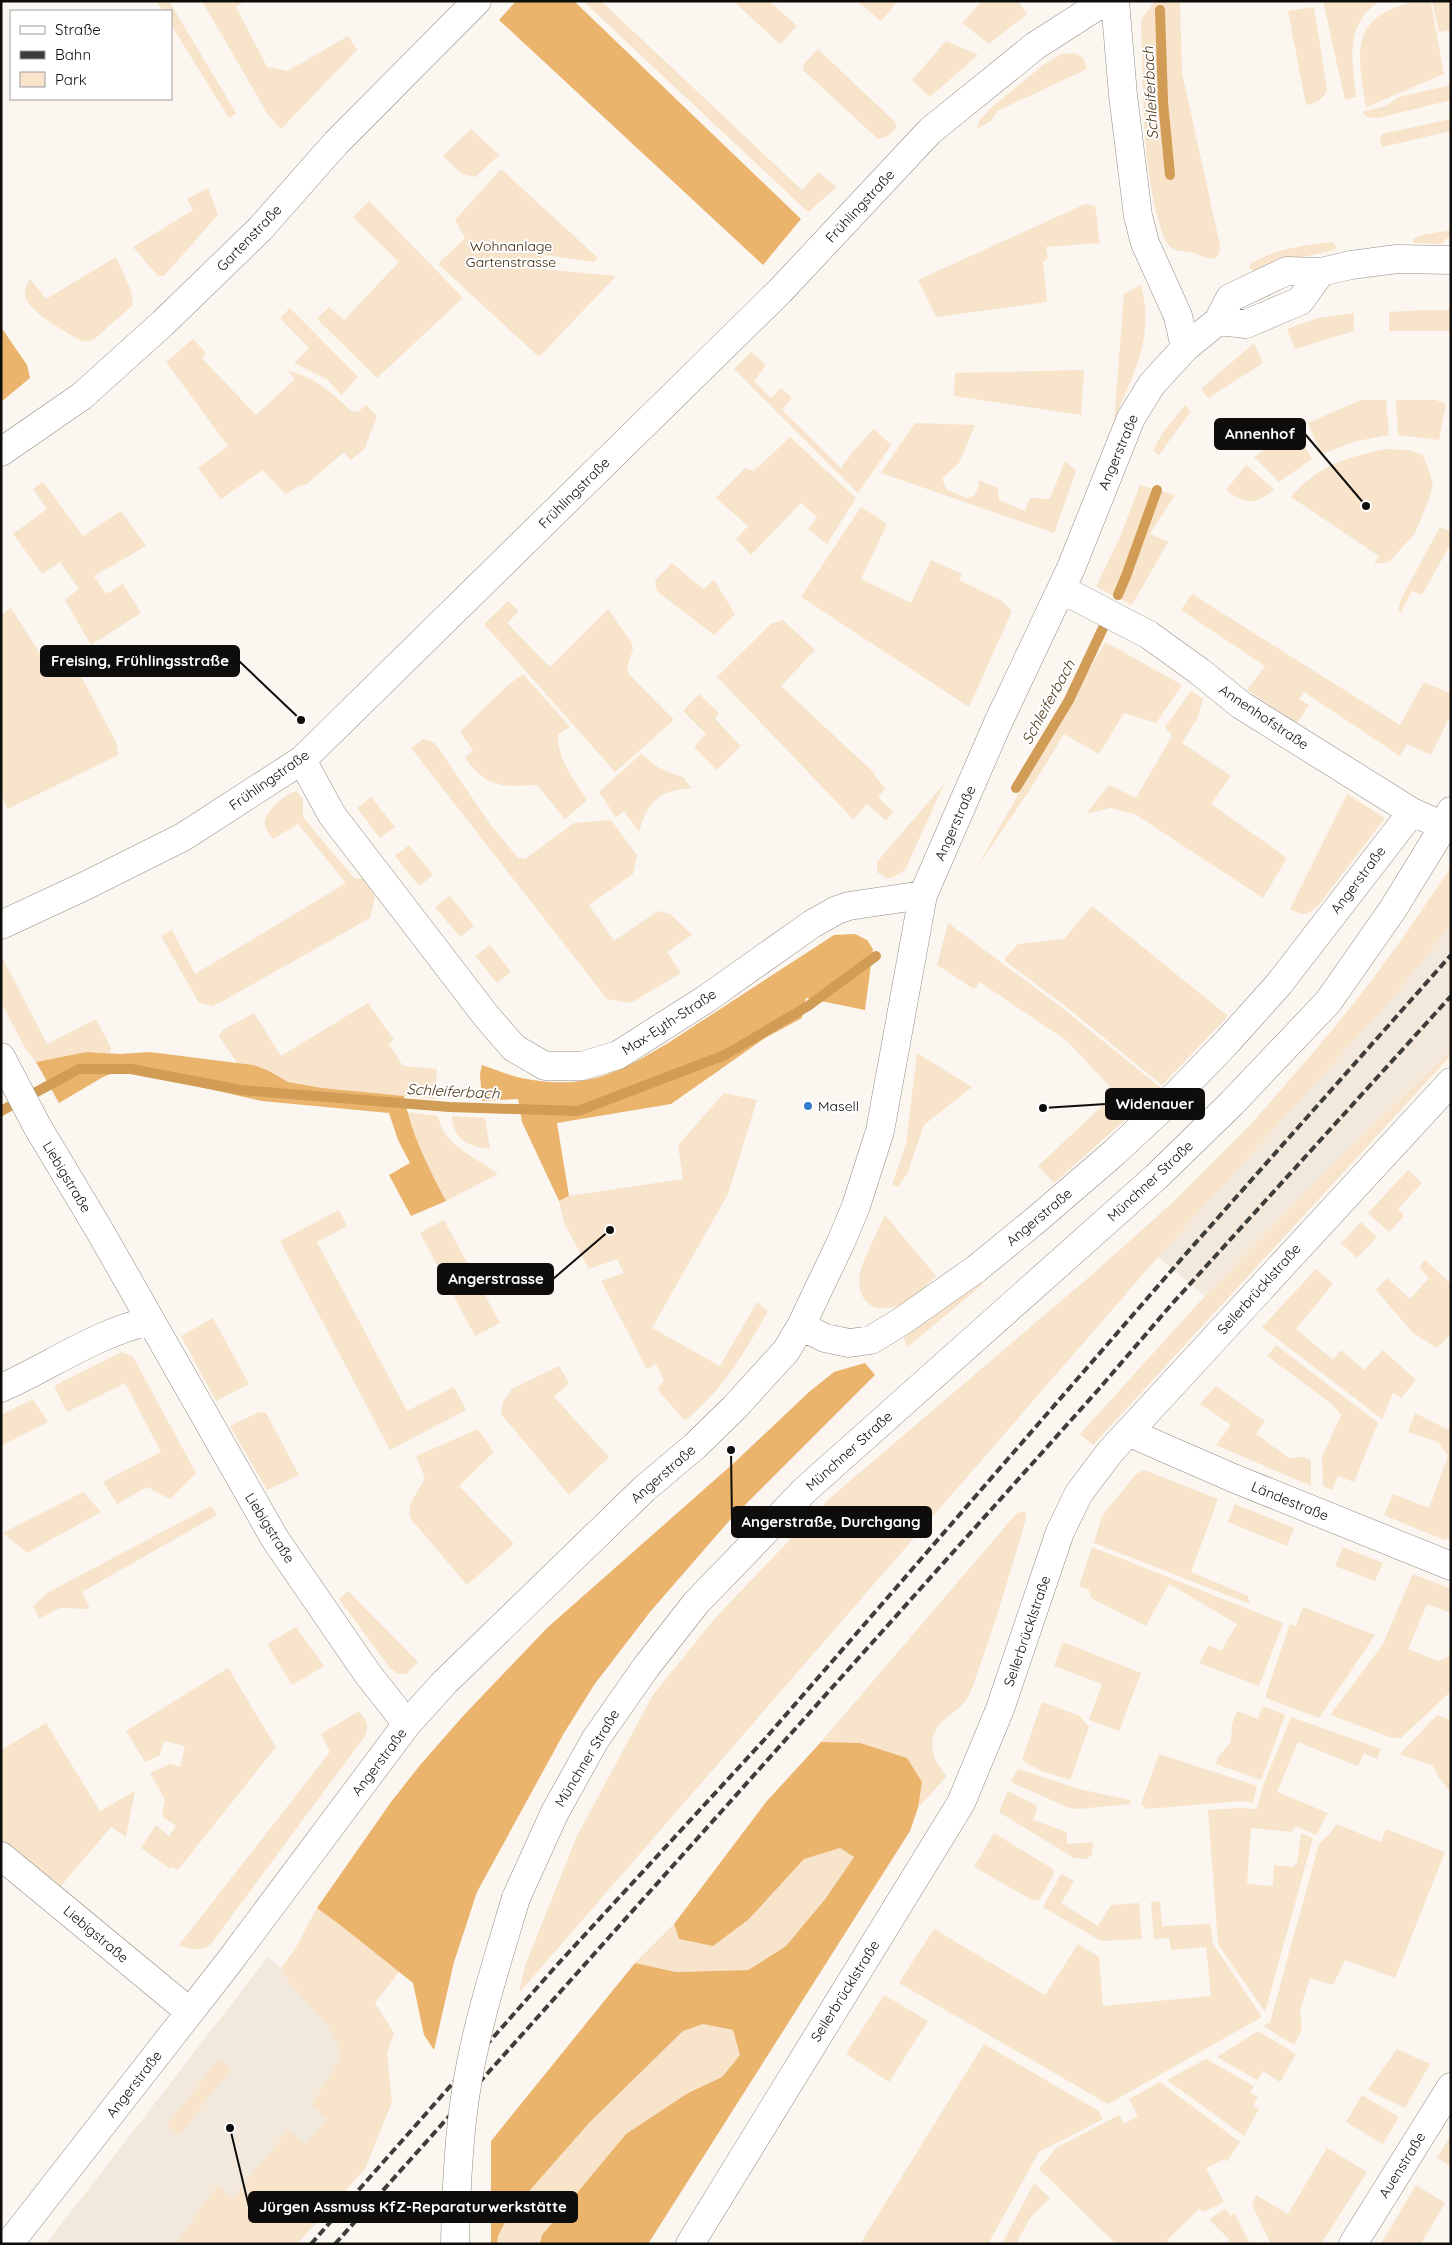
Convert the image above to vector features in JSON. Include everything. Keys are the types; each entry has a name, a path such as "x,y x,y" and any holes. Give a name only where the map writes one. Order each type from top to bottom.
{"street":[{"name":"Gartenstraße","path":"1,452 82,396 163,322 260,229 336,143 477,1"},
{"name":"Frühlingstraße","path":"1,924 87,885 183,837 302,760 773,298 930,132 1035,46 1105,1"},
{"path":"1115,1 1123,95 1138,216 1145,243 1178,316 1185,348"},
{"name":"Angerstraße","path":"8,2244 190,2012 407,1724 445,1682 622,1510 695,1446 734,1408 786,1351 801,1326 841,1242 880,1132 923,895 1001,716 1061,589 1131,418 1152,384 1185,348 1218,321 1246,324 1300,300 1322,272 1375,261 1451,260"},
{"name":"Annenhofstraße","path":"1061,589 1149,635 1199,670 1241,705 1412,812 1447,818"},
{"name":"Max-Eyth-Straße","path":"302,760 332,815 487,1018 514,1048 545,1066 582,1066 618,1056 706,999 812,924 837,910 850,906 923,895"},
{"name":"Angerstraße","path":"801,1326 825,1338 849,1343 872,1340 976,1269 1036,1220 1115,1152 1171,1100 1228,1041 1279,984 1412,812"},
{"name":"Münchner Straße","path":"455,2244 456,2185 466,2091 475,2042 516,1898 555,1812 595,1740 646,1667 696,1603 806,1490 1156,1177 1232,1103 1328,1002 1393,909 1447,818"},
{"name":"Liebigstraße","path":"3,1061 38,1126 275,1539 367,1673 407,1724"},
{"name":"Seilerbrücklstraße","path":"690,2244 961,1803 1000,1709 1060,1532 1079,1493 1092,1474 1300,1244 1451,1082"},
{"path":"1,1388 35,1373 107,1334 150,1321"},
{"name":"Ländestraße","path":"1130,1433 1233,1478 1451,1566"},
{"name":"Liebigstraße","path":"1,1856 190,2012"},
{"name":"Auenstraße","path":"1353,2244 1451,2087"}],"shaded area":[{"path":"516,1 574,1 801,219 763,265 499,20"},
{"path":"1,327 27,365 30,378 1,402"},
{"path":"1451,925 1451,1050 1329,1169 1205,1296 1158,1257 1397,993"},
{"path":"855,934 867,940 873,949 865,1010 806,998 802,1018 765,1038 671,1104 557,1123 569,1196 559,1201 522,1122 518,1099 482,1101 480,1074 482,1065 516,1077 548,1082 567,1082 601,1076 633,1063 668,1043 834,935"},
{"path":"86,1052 120,1054 150,1052 253,1065 267,1070 288,1082 322,1088 404,1096 416,1137 446,1201 411,1216 389,1175 410,1163 398,1140 389,1113 262,1101 144,1074 119,1071 103,1077 59,1103 36,1062"},
{"path":"865,1363 875,1375 729,1521 650,1612 594,1685 564,1733 477,1892 454,1962 434,2050 424,2035 413,1983 317,1908 391,1802 421,1764 464,1715 547,1628 735,1462 809,1392 834,1372"},
{"path":"821,1742 860,1743 907,1758 922,1782 918,1808 910,1831 648,2244 540,2244 542,2235 626,2134 688,2093 722,2077 740,2055 733,2030 703,2024 683,2031 589,2123 510,2213 498,2236 497,2244 491,2244 491,2141 635,1963 676,1972 748,1970 786,1946 826,1898 854,1857 840,1848 804,1859 749,1919 713,1946 679,1939 674,1924 766,1802"},
{"path":"268,1957 281,1968 295,1990 332,2028 339,2044 342,2058 332,2074 329,2119 214,2244 46,2244"}],"green space":[{"path":"156,1 169,1 236,113 229,118 172,27 172,10 162,10"},
{"path":"202,1 245,1 236,7 267,67 288,71 348,36 357,50 281,129 267,113"},
{"path":"583,1 601,1 802,190 818,172 837,187 808,212"},
{"path":"733,1 769,1 797,26 780,44"},
{"path":"857,1 898,1 881,21"},
{"path":"982,1 1018,1 1027,14 989,44 962,23"},
{"path":"1155,1 1180,1 1182,73 1220,245 1217,257 1214,259 1172,248 1163,234 1154,201 1149,177 1144,128 1141,20"},
{"path":"1323,1 1381,1 1369,10 1361,20 1356,31 1352,56 1356,97 1345,100"},
{"path":"1432,1 1451,1 1451,30 1439,32"},
{"path":"1410,3 1431,3 1444,74 1366,107 1360,56 1362,41 1367,29 1376,18 1390,10"},
{"path":"1314,7 1327,90 1319,100 1306,105 1288,11"},
{"path":"946,41 978,55 930,97 912,80"},
{"path":"818,49 895,122 896,128 886,137 878,139 803,70 803,65"},
{"path":"1075,53 1083,58 1087,69 997,111 991,121 977,129 979,121 992,107 1043,65 1061,54"},
{"path":"1451,85 1451,100 1378,118 1367,117 1362,112 1386,106 1399,97"},
{"path":"1451,119 1451,131 1382,147 1380,139 1382,134"},
{"path":"471,129 499,155 475,177 462,174 443,156"},
{"name":"Wohnanlage Gartenstrasse","path":"501,169 598,258 594,262 544,255 535,264 541,269 616,276 539,357 438,264 465,238 455,220"},
{"path":"208,188 218,215 164,276 158,276 133,247 193,210 187,199"},
{"path":"369,201 463,298 377,378 317,319 329,307 344,320 399,262 353,217"},
{"path":"1085,204 1095,206 1100,243 1046,247 1048,258 1043,262 1047,302 936,317 918,280"},
{"path":"1451,230 1451,235 1441,244 1413,243 1413,239 1422,235"},
{"path":"1332,242 1337,247 1334,250 1285,261 1255,272 1249,268 1250,264 1279,251"},
{"path":"116,257 131,291 133,305 93,340 82,341 66,332 35,311 27,301 25,290 30,279 46,299"},
{"path":"1141,285 1145,305 1144,339 1135,371 1114,421 1124,294"},
{"path":"290,308 358,377 341,395 328,380 294,363 309,348 280,318"},
{"path":"1451,310 1451,331 1389,331 1389,312"},
{"path":"1354,313 1354,331 1295,349 1287,329 1318,318"},
{"path":"193,339 206,353 202,358 256,415 295,379 287,370 306,377 322,386 352,412 359,411 366,405 377,416 365,448 351,460 344,452 307,484 285,494 263,470 221,499 198,468 228,446 166,362"},
{"path":"1254,343 1263,363 1208,398 1201,389"},
{"path":"751,352 766,365 754,381 771,398 781,388 792,398 782,410 841,468 855,449 874,429 891,445 858,493 734,369"},
{"path":"1084,370 1081,415 954,396 955,373"},
{"path":"1361,400 1386,400 1389,435 1357,441 1321,454 1308,423"},
{"path":"1396,400 1436,400 1446,404 1439,440 1398,435"},
{"path":"1185,405 1191,411 1159,455 1153,451 1162,434"},
{"path":"915,423 975,425 959,463 942,478 946,489 966,498 974,496 978,489 979,480 998,488 999,500 1025,511 1030,498 1050,499 1065,461 1076,471 1054,533 881,473"},
{"path":"1295,428 1312,459 1279,482 1254,457"},
{"path":"790,437 856,498 827,544 808,529 817,517 801,503 751,555 736,539 748,526 716,498 745,468 754,471"},
{"path":"1387,449 1409,450 1423,455 1433,483 1430,497 1415,533 1389,562 1374,564 1379,556 1291,497 1312,477 1335,464 1359,455"},
{"path":"1246,465 1274,489 1262,498 1250,501 1239,498 1226,490"},
{"path":"43,482 83,536 121,511 146,546 94,576 106,594 123,584 141,613 91,645 65,600 79,589 60,562 42,574 13,534 47,509 33,489"},
{"path":"1140,485 1175,495 1150,534 1168,542 1132,605 1096,587 1120,537"},
{"path":"861,507 887,524 861,579 911,603 931,560 962,574 959,580 1002,601 1012,611 969,707 801,597"},
{"path":"1440,527 1451,532 1451,543 1422,595 1412,591 1401,612 1398,611 1401,599"},
{"path":"672,563 703,589 714,580 735,614 714,635 657,591 655,581"},
{"path":"1192,594 1400,725 1424,682 1451,694 1451,714 1431,755 1407,744 1400,756 1304,692 1299,699 1309,705 1297,723 1247,690 1265,666 1181,610"},
{"path":"508,601 519,611 507,623 550,667 608,609 632,643 633,649 627,667 629,674 674,720 615,772 484,624"},
{"path":"11,608 51,671 73,661 116,742 118,755 8,809 1,795 1,615"},
{"path":"783,620 815,650 781,686 871,770 885,789 878,797 893,812 886,821 867,804 853,819 717,677 771,624"},
{"path":"1105,642 1182,685 1156,723 1124,713 1099,754 1064,734 1031,788 977,867"},
{"path":"523,674 570,727 558,734 558,743 567,768 587,800 565,819 537,785 514,786 496,784 481,775 465,758 473,750 460,732 507,686"},
{"path":"1191,691 1203,699 1198,717 1182,743 1231,776 1211,804 1287,858 1263,898 1135,814 1110,808 1086,814 1109,785 1136,798 1172,736 1165,727"},
{"path":"699,694 719,713 715,719 741,746 717,770 694,747 706,734 683,711"},
{"path":"423,739 435,743 490,824 518,858 525,859 574,823 611,820 637,855 633,874 589,905 614,941 658,911 670,914 692,935 667,952 681,973 631,1003 607,999 411,748"},
{"path":"641,754 659,768 684,778 691,788 680,789 656,799 646,812 639,832 624,811 616,817 599,792"},
{"path":"944,784 905,870 892,878 886,878 877,872 877,862"},
{"path":"297,791 303,799 303,817 354,878 365,879 375,897 370,918 223,1001 212,1006 199,1003 161,936 172,930 195,974 346,883 298,824 273,839 267,830 265,820 270,811 283,798"},
{"path":"1347,794 1385,818 1318,906 1305,914 1290,909"},
{"path":"371,797 395,827 380,838 357,808"},
{"path":"409,845 433,875 419,886 395,856"},
{"path":"1451,867 1451,925 1397,993 1158,1257 519,1993 525,1966 577,1836 653,1695 716,1617 830,1498 1095,1272 1172,1203 1254,1121 1334,1028 1368,985"},
{"path":"450,896 474,926 460,937 435,907"},
{"path":"1092,906 1228,1016 1162,1085 1065,1006 1004,960 1018,944 1064,939"},
{"path":"948,923 1061,1007 1161,1088 1054,1183 1038,1166 1116,1093 1067,1041 980,982 974,989 937,965"},
{"path":"490,945 511,972 497,983 475,956"},
{"path":"1,955 47,1044 96,1019 111,1048 110,1053 86,1052 36,1062 25,1048 1,1002"},
{"path":"368,1003 394,1040 389,1044 403,1066 437,1069 435,1099 326,1089 283,1080 237,1063 219,1036 223,1030 254,1013 281,1056"},
{"path":"1451,1050 1451,1055 1093,1445 1080,1434 1205,1296 1329,1169"},
{"path":"917,1053 972,1087 924,1125 907,1174 898,1187 892,1185 906,1144"},
{"path":"724,1093 757,1100 728,1194 652,1328 720,1366 757,1302 768,1311 732,1370 711,1396 685,1421 657,1389 664,1380 656,1364 647,1369 601,1281 624,1273 617,1259 589,1269 564,1223 559,1201 569,1196 683,1179 678,1145"},
{"path":"407,1112 438,1116 447,1136 454,1144 498,1174 446,1201 423,1158"},
{"path":"452,1116 485,1118 490,1149 469,1144 458,1136"},
{"path":"1408,1170 1422,1183 1398,1209 1404,1216 1389,1232 1368,1213"},
{"path":"339,1210 347,1226 317,1242 407,1411 454,1387 466,1410 390,1450 280,1241"},
{"path":"885,1215 936,1276 919,1293 904,1303 886,1308 878,1308 870,1305 865,1300 859,1280 866,1257"},
{"path":"444,1220 500,1323 475,1336 420,1233"},
{"path":"1361,1222 1377,1237 1357,1258 1341,1243"},
{"path":"1425,1260 1451,1284 1451,1334 1437,1348 1413,1333 1376,1290 1387,1278 1410,1299 1429,1278 1419,1267"},
{"path":"1316,1269 1333,1284 1296,1329 1333,1360 1341,1350 1364,1370 1383,1350 1416,1380 1401,1398 1393,1393 1382,1419 1262,1327"},
{"path":"979,1280 983,1284 908,1347 904,1335"},
{"path":"213,1318 249,1384 216,1401 181,1336"},
{"path":"1276,1345 1378,1423 1354,1482 1338,1476 1332,1490 1323,1486 1322,1457 1341,1415 1332,1404 1267,1356"},
{"path":"122,1352 133,1357 196,1473 170,1499 147,1487 117,1504 103,1482 161,1452 125,1383 67,1412 54,1386"},
{"path":"559,1366 569,1383 554,1397 609,1457 569,1495 501,1414 503,1402 512,1389"},
{"path":"1216,1386 1265,1421 1256,1434 1289,1458 1303,1457 1311,1460 1311,1486 1216,1445 1231,1425 1200,1404"},
{"path":"33,1399 48,1422 1,1446 1,1415"},
{"path":"259,1412 266,1413 299,1475 267,1490 230,1426"},
{"path":"1415,1413 1451,1431 1451,1537 1444,1540 1384,1515 1393,1494 1429,1508 1448,1456 1438,1442 1408,1432"},
{"path":"478,1429 494,1452 459,1486 514,1544 467,1585 411,1519 410,1509 413,1498 425,1478 416,1456"},
{"path":"1144,1470 1218,1499 1191,1572 1248,1596 1250,1604 1094,1543 1102,1516 1136,1474"},
{"path":"83,1492 101,1512 27,1553 3,1533"},
{"path":"1235,1504 1294,1528 1287,1546 1228,1522"},
{"path":"211,1506 217,1515 82,1592 90,1609 60,1608 39,1619 33,1606 47,1593"},
{"path":"1023,1511 1026,1512 1026,1519 996,1618 969,1695 961,1706 944,1720 935,1731 932,1743 935,1758 947,1776 918,1808 922,1782 821,1742 1016,1514"},
{"path":"1092,1547 1283,1623 1259,1686 1199,1663 1209,1645 1221,1651 1237,1624 1169,1584 1146,1626 1091,1598 1089,1590 1079,1586"},
{"path":"1343,1547 1383,1563 1375,1581 1335,1566"},
{"path":"1413,1574 1451,1589 1451,1613 1427,1604 1408,1649 1438,1661 1446,1658 1448,1655 1451,1656 1451,1691 1401,1738 1392,1738 1330,1715 1383,1644"},
{"path":"348,1591 418,1662 406,1674 398,1674 390,1668 339,1599"},
{"path":"1303,1607 1375,1635 1319,1718 1266,1698 1290,1624 1296,1626"},
{"path":"296,1627 324,1666 292,1685 267,1644"},
{"path":"1063,1642 1141,1673 1119,1731 1089,1720 1102,1684 1054,1666"},
{"path":"228,1668 276,1747 178,1870 172,1867 169,1868 141,1848 156,1825 169,1836 176,1826 162,1816 165,1800 150,1773 170,1764 180,1767 185,1746 164,1741 160,1755 145,1762 126,1731"},
{"path":"1042,1702 1080,1716 1089,1727 1070,1780 1042,1771 1022,1760"},
{"path":"1263,1706 1285,1715 1261,1780 1216,1764 1218,1757 1231,1742 1232,1724 1237,1711 1258,1719"},
{"path":"359,1711 367,1722 365,1736 210,1945 191,1949 179,1945 330,1752 321,1734"},
{"path":"1437,1715 1451,1720 1451,1792 1438,1777 1433,1766 1400,1754"},
{"path":"1291,1717 1381,1749 1377,1759 1364,1753 1358,1766 1298,1742 1277,1792 1328,1813 1316,1835 1296,1826 1292,1832 1251,1828 1247,1884 1273,1886 1274,1865 1293,1867 1297,1863 1301,1833 1313,1838 1265,2012 1218,1944 1208,1810 1257,1809 1263,1786"},
{"path":"46,1723 100,1811 135,1791 126,1837 111,1827 61,1886 160,1968 169,1981 1,1848 1,1750"},
{"path":"1159,1754 1257,1786 1253,1803 1242,1801 1147,1809 1141,1804"},
{"path":"1018,1769 1079,1789 1130,1800 1130,1804 1078,1809 1069,1808 1011,1782"},
{"path":"1008,1791 1036,1805 1037,1808 1033,1820 1067,1832 1067,1844 1093,1842 1092,1855 1086,1859 1074,1858 999,1812"},
{"path":"1336,1824 1381,1842 1386,1829 1445,1852 1395,1978 1345,1960 1333,1985 1310,1978 1300,2010 1302,2029 1294,2045 1263,2026 1270,2022 1319,1844 1330,1834"},
{"path":"994,1833 1053,1869 1054,1874 1039,1900 1034,1901 974,1867"},
{"path":"840,1848 854,1857 826,1898 786,1946 747,1970 676,1972 635,1963 674,1924 679,1939 749,1919 804,1859"},
{"path":"1061,1874 1074,1881 1061,1903 1098,1926 1111,1905 1139,1903 1142,1939 1101,1941 1043,1907"},
{"path":"1160,1901 1162,1926 1210,1924 1213,1944 1262,2017 1108,2104 899,1983 934,1929 1045,1995 1078,1944 1099,1957 1103,2006 1211,1996 1206,1947 1171,1950 1169,1938 1154,1939 1151,1902"},
{"path":"317,1908 399,1972 375,2003 394,2033 387,2053 392,2102 365,2169 297,2244 176,2244 217,2186 233,2198 288,2130 305,2145 328,2119 311,2105 341,2058 337,2044 324,2021 288,1980 281,1968 295,1949"},
{"path":"884,1995 928,2021 889,2082 846,2054"},
{"path":"703,2023 733,2030 740,2055 722,2077 688,2093 626,2134 543,2235 540,2244 497,2244 498,2236 510,2213 589,2123 683,2031"},
{"path":"1258,2031 1296,2054 1280,2082 1263,2071 1257,2080 1217,2057"},
{"path":"984,2044 1099,2111 1103,2119 1039,2152 988,2244 860,2244"},
{"path":"1397,2049 1430,2064 1405,2108 1368,2090"},
{"path":"219,2059 231,2069 179,2135 167,2125"},
{"path":"1206,2059 1254,2086 1250,2092 1258,2097 1253,2106 1259,2109 1244,2136 1167,2080"},
{"path":"1160,2082 1240,2142 1227,2162 1225,2159 1206,2168 1224,2202 1204,2212 1199,2209 1167,2240 1170,2244 1116,2244 1039,2169 1056,2148 1119,2115 1124,2124 1138,2116 1129,2099"},
{"path":"1362,2095 1399,2117 1383,2144 1346,2122"},
{"path":"1451,2135 1451,2166 1437,2158"},
{"path":"1327,2148 1367,2172 1321,2244 1271,2244 1252,2205 1256,2195 1288,2214"},
{"path":"1034,2183 1050,2198 1030,2218 1016,2244 1002,2244"},
{"path":"1416,2185 1445,2203 1421,2244 1381,2244"},
{"path":"1226,2209 1231,2217 1234,2212 1250,2244 1227,2244 1230,2240 1209,2219"}],"waterway":[{"name":"Schleiferbach","path":"1160,10 1163,102 1170,175"},
{"name":"Schleiferbach","path":"1118,595 1157,490"},
{"name":"Schleiferbach","path":"1016,788 1069,700 1103,628"},
{"name":"Schleiferbach","path":"1,1111 79,1069 131,1069 241,1090 449,1107 578,1111 725,1055 808,1006 876,956"}],"railway":[{"path":"311,2244 557,1965 764,1740 1184,1256 1451,955"},
{"path":"335,2244 1098,1390 1171,1305 1451,996"}],"place":[{"name":"Annenhof","path":"1366,506"},
{"name":"Freising, Frühlingsstraße","path":"301,720"},
{"name":"Masell","path":"808,1106"},
{"name":"Widenauer","path":"1043,1108"},
{"name":"Angerstrasse","path":"610,1230"},
{"name":"Angerstraße, Durchgang","path":"731,1450"},
{"name":"Jürgen Assmuss KfZ-Reparaturwerkstätte","path":"230,2128"}]}
